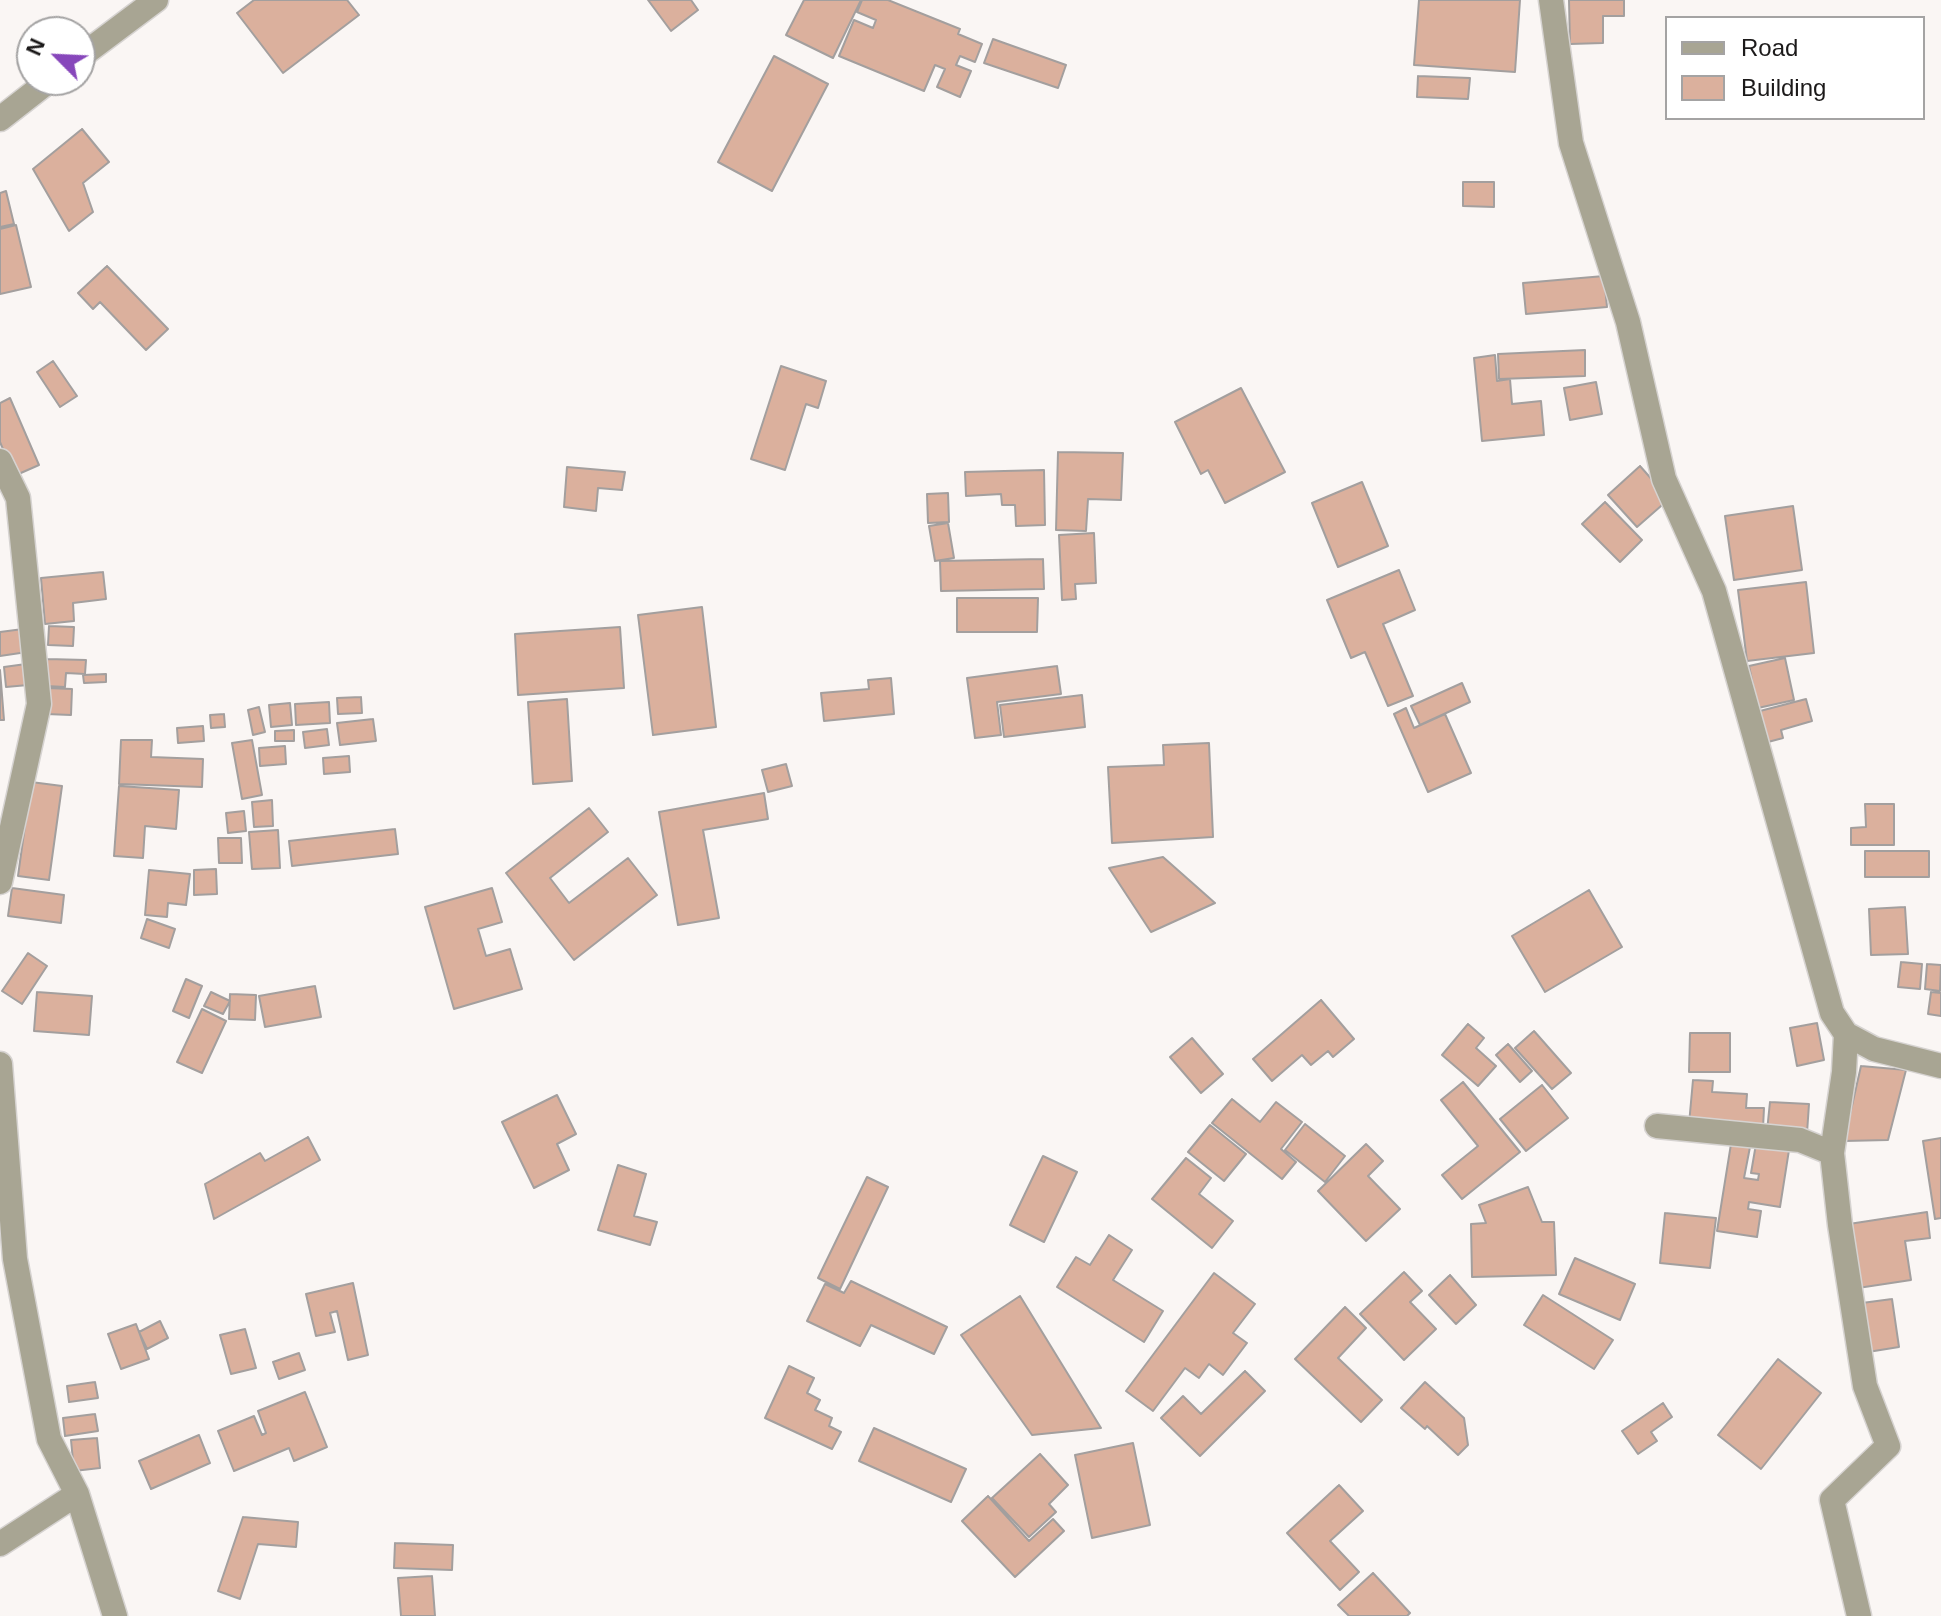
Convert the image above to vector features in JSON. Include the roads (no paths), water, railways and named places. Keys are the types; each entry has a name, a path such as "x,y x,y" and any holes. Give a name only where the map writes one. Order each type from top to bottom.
{"street":[{"path":"96,45 156,0"},
{"path":"1551,0 1571,143 1628,322 1664,479 1714,591 1832,1013 1846,1034 1874,1049 1941,1066"},
{"path":"0,119 29,96"},
{"path":"0,461 18,498 39,704 0,882"},
{"path":"1846,1034 1844,1072 1832,1153 1865,1386 1888,1446 1832,1500 1859,1616"},
{"path":"0,1064 15,1259 49,1439 77,1494 115,1616"},
{"path":"1657,1126 1800,1140 1832,1153"},
{"path":"0,1544 77,1494"}]}
